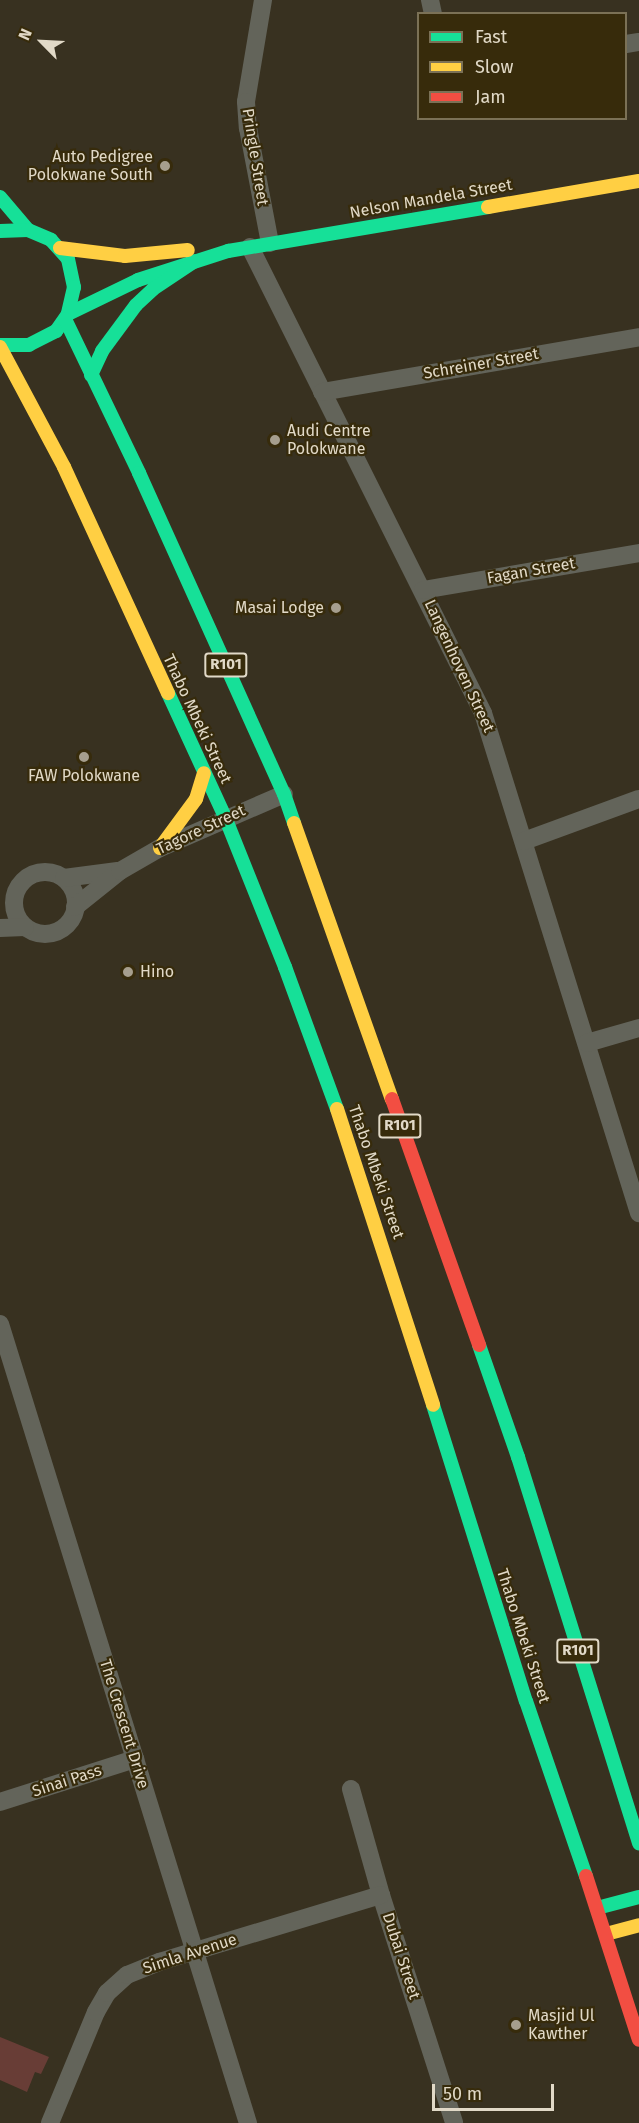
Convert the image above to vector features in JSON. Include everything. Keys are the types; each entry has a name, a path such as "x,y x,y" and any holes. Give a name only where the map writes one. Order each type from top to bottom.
{"main road":[{"name":"Nelson Mandela Street","path":"67,317 138,280 228,251 639,180"},
{"path":"0,197 28,230"},
{"path":"0,231 28,230 51,240 60,248 68,259 74,280 72,301 67,317"},
{"name":"Nelson Mandela Street","path":"60,248 125,256 196,249 228,251"},
{"path":"91,375 102,351 136,306 153,289 195,261"},
{"name":"Thabo Mbeki Street","path":"67,317 43,340 22,346 0,346 64,466 225,818 285,967 343,1125 526,1701 606,1934 639,2040"},
{"name":"R101","path":"67,317 91,375 139,473 284,794 518,1457 639,1845"},
{"path":"3,383 34,413"},
{"path":"160,848 196,799 204,773"},
{"path":"597,1908 639,1897"},
{"path":"606,1934 639,1925"}],"street":[{"name":"Pringle Street","path":"263,0 246,102 248,128 270,243"},
{"name":"Langenhoven Street","path":"250,247 483,713 639,1212"},
{"name":"Schreiner Street","path":"322,392 639,337"},
{"name":"Fagan Street","path":"423,590 639,553"},
{"name":"Tagore Street","path":"120,871 64,878 45,872 33,874 22,881 7,904 25,927 40,934 58,931 70,921 75,907 120,871 160,848 284,794"},
{"path":"524,841 639,800"},
{"path":"64,878 73,891 75,907"},
{"name":"Tagore Street","path":"0,928 25,927"},
{"path":"587,1043 639,1028"},
{"name":"The Crescent Drive","path":"0,1324 248,2123"},
{"name":"Sinai Pass","path":"0,1802 135,1759"},
{"name":"Dubai Street","path":"351,1788 381,1894 454,2123"},
{"name":"Simla Avenue","path":"50,2123 96,2012 107,1993 127,1975 159,1962 381,1894"}],"shaded area":[{"path":"0,2037 49,2057 41,2074 35,2072 27,2092 0,2080"}],"traffic: fast":[{"path":"0,197 28,230"},
{"path":"68,314 138,280 228,251 488,207"},
{"path":"0,231 28,230 51,240 68,259 74,287 68,314 56,331 29,345 0,345"},
{"path":"91,375 102,351 136,305 153,289 195,261"},
{"path":"65,319 139,473 284,794 294,823"},
{"path":"168,693 225,817 285,967 337,1109"},
{"path":"479,1345 518,1457 639,1844"},
{"path":"433,1405 526,1701 586,1876"},
{"path":"597,1908 639,1897"}],"traffic: slow":[{"path":"488,207 639,181"},
{"path":"60,248 125,256 188,250"},
{"path":"0,347 64,467 168,693"},
{"path":"160,848 196,799 204,773"},
{"path":"294,823 392,1099"},
{"path":"337,1109 433,1405"},
{"path":"606,1934 639,1925"}],"traffic: jam":[{"path":"392,1099 479,1345"},
{"path":"586,1876 639,2040"}],"place":[{"name":"Auto Pedigree Polokwane South","path":"165,166"},
{"name":"Audi Centre Polokwane","path":"275,440"},
{"name":"Masai Lodge","path":"336,608"},
{"name":"FAW Polokwane","path":"84,757"},
{"name":"Hino","path":"128,972"},
{"name":"Masjid Ul Kawther","path":"516,2025"}]}
